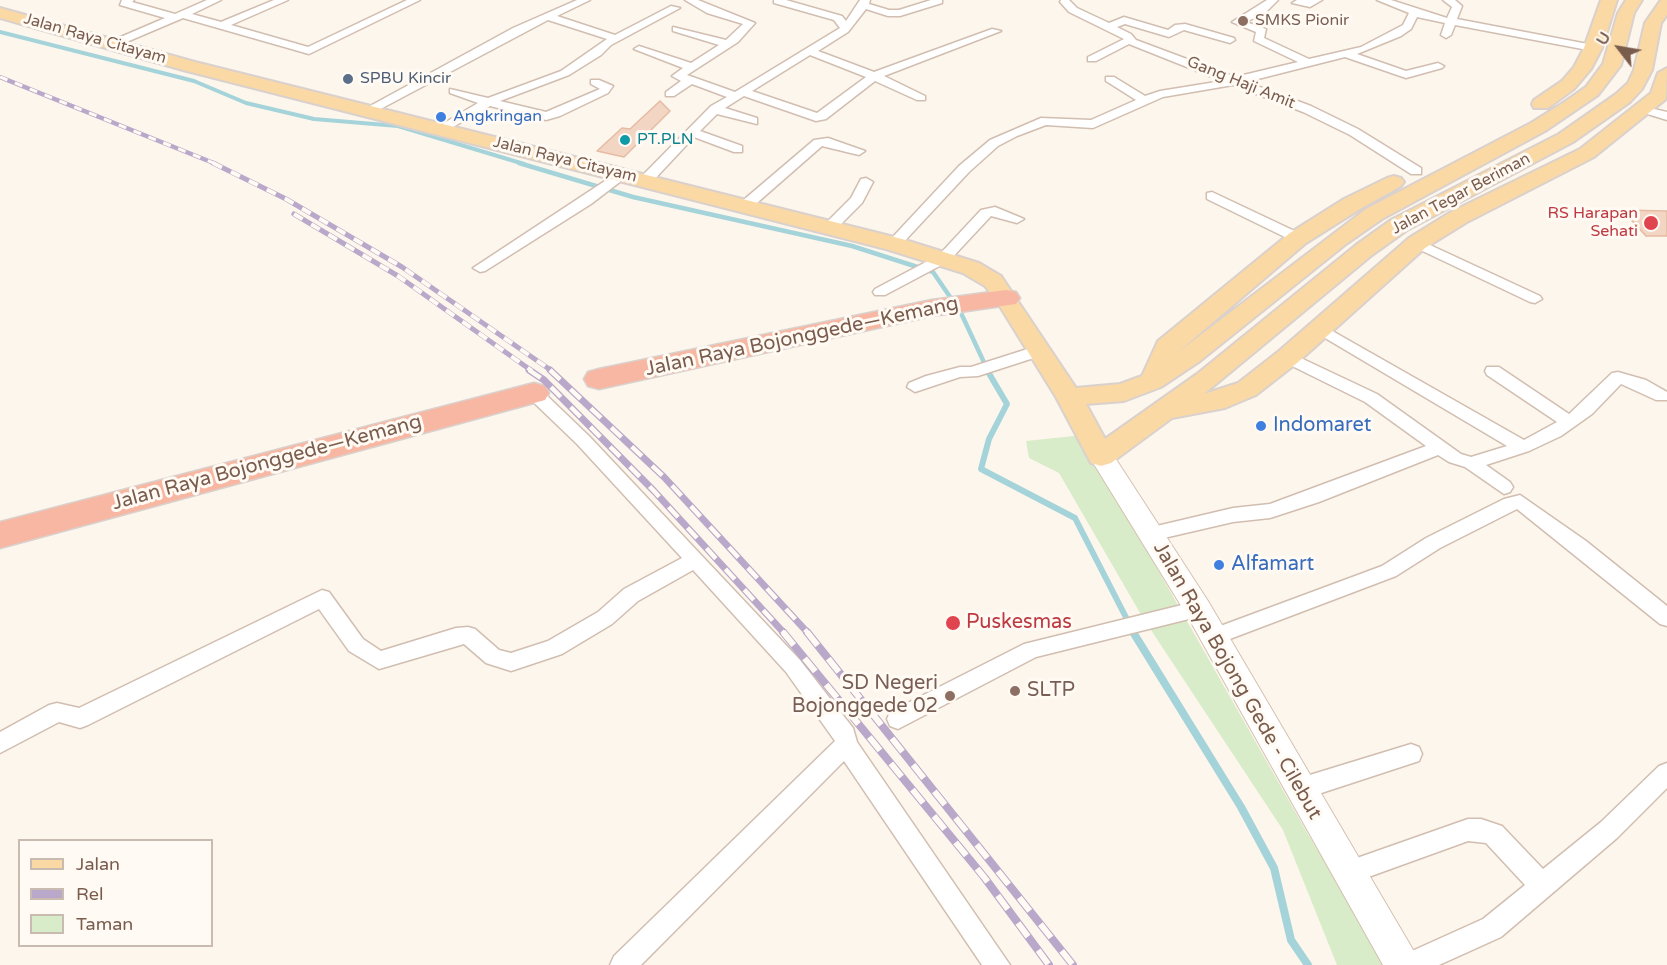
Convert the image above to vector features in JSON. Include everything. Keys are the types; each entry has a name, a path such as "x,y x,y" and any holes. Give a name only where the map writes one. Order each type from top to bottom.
{"highway":[{"name":"Jalan Raya Bojonggede—Kemang","path":"599,379 932,308 1006,297"},
{"name":"Jalan Raya Bojonggede—Kemang","path":"0,535 534,393"}],"main road":[{"path":"1152,381 1160,357 1167,347 1306,232 1352,204 1547,100 1568,85 1582,69 1593,48 1609,0"},
{"name":"Jalan Tegar Beriman","path":"1069,397 1124,393 1152,381 1191,355 1338,238 1374,214 1538,127 1592,91 1612,66 1626,13 1634,0"},
{"name":"Jalan Tegar Beriman","path":"1101,456 1215,373 1365,250 1399,225 1566,138 1598,117 1636,85 1658,44 1653,23 1667,3"},
{"name":"Jalan Raya Citayam","path":"0,13 440,129 614,178 645,181 894,244 938,261 971,268 993,281 1006,297 1069,397"},
{"name":"Jalan Tegar Beriman","path":"1162,411 1225,399 1247,389 1288,357 1417,243 1459,218 1587,153 1645,109 1659,95 1667,73"},
{"path":"1570,106 1598,117"},
{"path":"1306,232 1338,238"},
{"path":"1365,250 1393,262"},
{"name":"Jalan Raya Bojong Gede - Cilebut","path":"1069,397 1101,456 1198,609 1300,789 1404,965"}],"street":[{"path":"129,0 124,3 223,25 309,51 415,0"},
{"path":"113,44 216,0"},
{"path":"223,25 283,0"},
{"path":"567,0 582,1"},
{"path":"690,0 711,11 750,23 728,44 678,76 816,117 822,116 874,76 996,31"},
{"path":"1273,0 1262,10 1237,22 1262,31 1258,39 1308,63"},
{"path":"1298,3 1310,4 1317,0"},
{"path":"1382,0 1414,13 1593,48"},
{"path":"1446,35 1457,6 1448,0"},
{"path":"367,111 488,45 582,1"},
{"path":"778,1 838,18 842,31"},
{"path":"875,21 938,1"},
{"name":"Gang Haji Amit","path":"1063,1 1073,10 1127,36 1129,40 1307,109 1354,132 1416,171"},
{"path":"645,181 715,109 737,93 811,52 842,31 864,2 893,14"},
{"path":"440,129 488,102 565,73 615,38 675,8"},
{"path":"894,244 948,184 994,142 1045,121 1093,124 1160,94 1234,81 1346,54 1397,34 1407,27 1414,13"},
{"path":"548,16 615,38"},
{"path":"1108,28 1124,20 1169,34 1179,27 1185,27 1230,40"},
{"path":"677,29 728,44"},
{"path":"1092,59 1129,40"},
{"path":"639,49 692,67"},
{"path":"811,52 874,76 921,98"},
{"path":"1346,54 1406,75 1438,66"},
{"path":"1110,79 1143,100"},
{"path":"670,94 689,81"},
{"path":"454,91 546,116 604,91 606,86 595,82"},
{"path":"715,109 753,121"},
{"path":"1645,109 1667,116"},
{"path":"691,132 738,149"},
{"path":"745,206 818,143 828,142 859,151"},
{"path":"480,268 586,201 614,178"},
{"path":"830,228 857,200 866,182"},
{"path":"1212,196 1306,232"},
{"path":"880,291 938,261 986,213 995,212 1017,219"},
{"path":"1417,243 1535,298"},
{"path":"1320,329 1523,447"},
{"path":"915,387 1040,350"},
{"path":"1288,357 1371,398 1463,462 1471,463 1523,447 1569,422 1586,410 1618,377 1640,384 1662,396"},
{"path":"1493,371 1569,422"},
{"path":"534,393 584,440 792,666 845,735 846,745 997,965"},
{"path":"1151,534 1233,515 1270,511 1313,497 1441,447"},
{"path":"1471,463 1504,487"},
{"path":"1214,637 1389,571 1433,543 1486,518 1509,504 1520,502 1570,539 1667,618"},
{"path":"0,743 57,712 80,718 322,598 356,645 379,660 456,636 468,635 494,657 511,662 555,648 605,618 632,595 657,579 696,560"},
{"path":"898,719 1031,650 1198,609"},
{"path":"623,965 846,745"},
{"path":"1300,789 1411,754"},
{"path":"1410,965 1492,928 1610,830 1667,774"},
{"path":"1349,872 1468,830 1481,830 1494,834 1543,887"}],"green space":[{"path":"1074,436 1083,438 1309,836 1388,965 1337,965 1283,830 1143,618 1059,473 1029,458 1026,441"}],"building":[{"name":"PT.PLN","path":"660,101 670,111 624,157 597,151 622,128 630,129"},
{"name":"RS Harapan Sehati","path":"1622,210 1667,211 1667,236 1646,236"}],"waterway":[{"path":"0,32 194,81 246,103 314,119 398,126 524,164"},
{"path":"519,163 633,197 852,246 933,272 961,313 988,371"},
{"path":"987,370 1007,404 989,439 981,469 1075,518 1134,633"},
{"path":"1133,632 1241,807 1274,868 1291,940 1308,965"}],"railway":[{"path":"0,77 216,164"},
{"path":"213,163 286,199 402,267 552,371"},
{"path":"294,214 398,276 532,371"},
{"path":"529,370 544,380 654,491 784,633"},
{"path":"550,370 664,477 808,633"},
{"path":"783,632 984,877 1049,965"},
{"path":"807,632 1073,965"}],"place":[{"name":"SMKS Pionir","path":"1243,21"},
{"name":"SPBU Kincir","path":"348,79"},
{"name":"Angkringan","path":"441,117"},
{"name":"PT.PLN","path":"625,140"},
{"name":"RS Harapan Sehati","path":"1651,223"},
{"name":"Indomaret","path":"1261,426"},
{"name":"Alfamart","path":"1219,565"},
{"name":"Puskesmas","path":"953,623"},
{"name":"SLTP","path":"1015,691"},
{"name":"SD Negeri Bojonggede 02","path":"950,696"}]}
